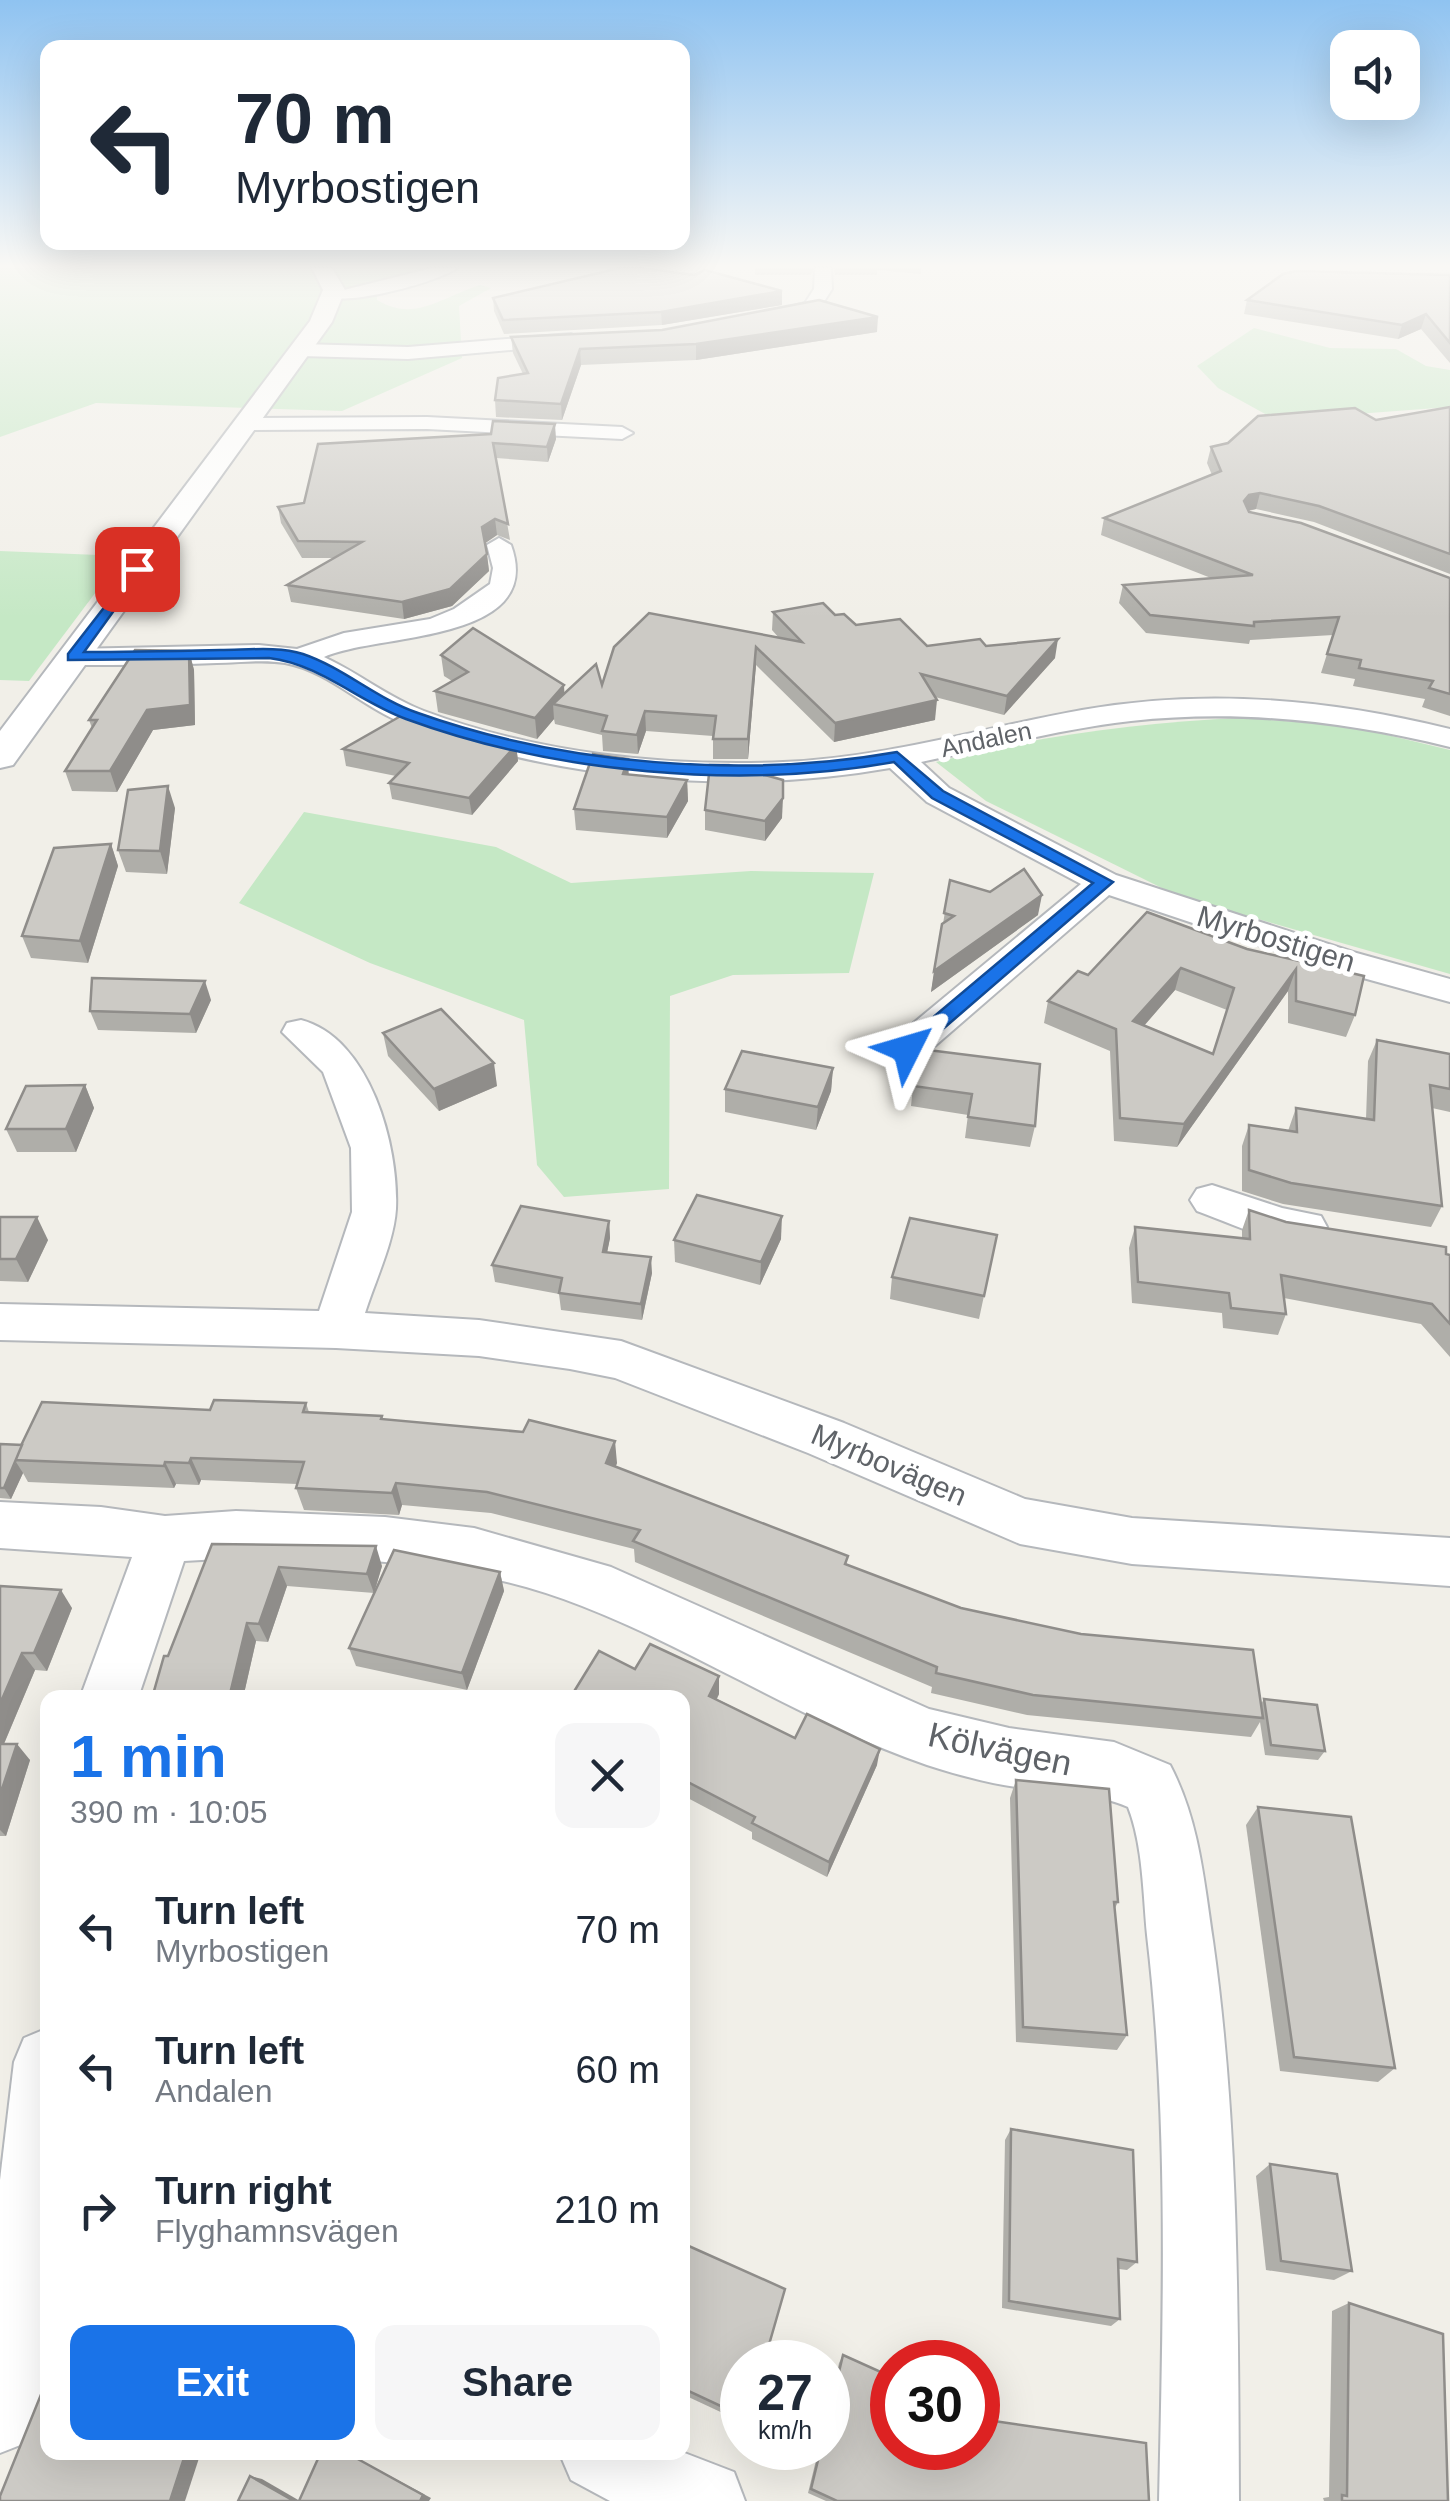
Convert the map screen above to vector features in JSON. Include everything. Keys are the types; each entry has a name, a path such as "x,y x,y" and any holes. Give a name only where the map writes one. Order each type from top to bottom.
{"street":[{"path":"0,757 275,385"},
{"path":"246,424 427,423 622,434"},
{"name":"Andalen","path":"300,658 329,646 413,633 472,612 504,583 500,544"},
{"name":"Andalen","path":"73,657 269,654 300,658 387,707 503,744 566,757 737,772 789,772 897,757 1088,718 1154,710 1331,712 1450,738"},
{"name":"Myrbostigen","path":"897,757 938,795 1104,882 1340,960 1450,991"},
{"path":"907,1049 1104,882"},
{"path":"300,1032 341,1066 372,1148 374,1212 336,1330"},
{"path":"1212,1200 1278,1223 1347,1234"},
{"name":"Myrbovägen","path":"0,1322 336,1330 479,1338 621,1360 826,1438 1020,1521 1132,1541 1450,1562"},
{"name":"Kölvägen","path":"0,1525 101,1530 165,1540 236,1534 385,1540 491,1555 592,1584 857,1708 929,1737 1008,1757 1114,1771 1148,1786 1160,1808 1188,1999 1201,2278 1199,2501"},
{"path":"112,1690 165,1540"},
{"path":"0,2414 39,2235"},
{"path":"614,2460 664,2486 705,2501"}],"green space":[{"path":"0,385 402,385 342,411 96,403 0,437"},
{"path":"1215,385 1450,385 1450,407 1276,420"},
{"path":"0,551 123,556 29,681 0,680"},
{"path":"1244,718 1350,726 1450,750 1450,974 1178,896 986,801 936,762 1089,732"},
{"path":"304,812 496,847 571,883 751,871 874,873 849,973 733,975 670,996 669,1189 564,1197 537,1165 524,1020 370,963 239,903"}],"building":[{"path":"497,385 568,385 561,404 495,400"},
{"path":"1450,407 1450,554 1319,506 1260,493 1249,495 1244,501 1249,512 1301,523 1450,578 1450,694 1429,688 1433,681 1359,668 1361,660 1327,654 1339,617 1254,622 1254,626 1150,615 1123,585 1253,575 1104,518 1221,471 1211,447 1228,443 1258,416 1355,408 1376,420"},
{"path":"493,421 555,424 547,447 493,443 508,524 495,519 482,527 487,554 450,589 402,602 287,585 362,542 298,541 278,507 304,503 318,444 491,434"},
{"path":"823,603 835,615 844,614 856,625 900,619 927,646 980,639 986,646 1058,639 1007,696 921,674 937,700 835,723 756,647 748,739 713,739 716,716 645,711 637,735 602,731 607,716 553,704 596,664 602,685 614,647 649,613 802,642 773,612"},
{"path":"473,628 564,685 535,718 435,691 468,672 441,655"},
{"path":"135,650 189,651 190,705 147,710 110,771 65,771 97,720 89,720"},
{"path":"406,713 516,745 469,798 389,783 409,763 343,749"},
{"path":"593,754 628,759 623,774 687,780 667,817 574,809"},
{"path":"710,765 729,765 783,780 783,798 765,821 705,810"},
{"path":"168,786 160,851 118,850 128,790"},
{"path":"111,844 80,941 22,936 54,848"},
{"path":"1024,869 1042,895 934,971 942,924 954,916 944,913 950,880 990,892"},
{"path":"1147,912 1247,949 1364,976 1355,1015 1296,1001 1296,969 1184,1124 1120,1118 1116,1029 1048,1001 1078,971 1088,975","holes":["1181,968 1234,988 1213,1054 1133,1021"]},
{"path":"92,978 205,981 190,1014 90,1011"},
{"path":"441,1009 494,1063 434,1089 383,1033"},
{"path":"1377,1040 1450,1054 1450,1089 1430,1085 1442,1206 1291,1183 1249,1170 1249,1125 1297,1132 1296,1108 1374,1120"},
{"path":"920,1049 1040,1064 1035,1126 968,1117 972,1094 913,1086"},
{"path":"742,1051 833,1068 818,1107 725,1089"},
{"path":"85,1085 66,1129 6,1129 26,1086"},
{"path":"697,1195 782,1216 761,1262 674,1240"},
{"path":"521,1206 609,1221 603,1252 651,1257 641,1304 559,1293 562,1278 492,1265"},
{"path":"1249,1210 1286,1222 1446,1247 1446,1254 1450,1255 1450,1324 1432,1304 1281,1275 1286,1314 1231,1308 1229,1293 1138,1282 1135,1227 1250,1239"},
{"path":"0,1217 37,1217 16,1259 0,1259"},
{"path":"910,1218 997,1235 984,1296 892,1277"},
{"path":"214,1400 306,1403 303,1412 382,1416 381,1419 523,1432 529,1420 615,1441 606,1463 848,1556 845,1564 961,1608 1081,1634 1253,1650 1263,1718 1033,1695 936,1673 937,1667 633,1541 640,1530 487,1492 396,1483 392,1493 296,1488 304,1462 191,1458 189,1463 165,1462 164,1466 14,1460 42,1402 210,1410"},
{"path":"0,1444 22,1445 4,1488 0,1488"},
{"path":"212,1544 376,1546 367,1574 279,1567 259,1624 247,1623 231,1690 154,1690 164,1656 168,1656"},
{"path":"394,1550 500,1572 462,1673 349,1648"},
{"path":"0,1586 61,1590 34,1653 22,1653 0,1704"},
{"path":"650,1644 719,1676 709,1696 795,1738 807,1714 880,1749 829,1862 752,1823 755,1817 690,1783 690,1690 575,1690 599,1651 635,1669"},
{"path":"1264,1699 1317,1705 1325,1751 1271,1745"},
{"path":"0,1744 17,1744 0,1795"},
{"path":"1016,1780 1109,1789 1118,1902 1114,1902 1127,2035 1023,2027"},
{"path":"1258,1807 1351,1817 1395,2068 1294,2057"},
{"path":"1011,2129 1133,2150 1137,2262 1118,2259 1120,2319 1009,2301"},
{"path":"1270,2164 1337,2174 1352,2271 1281,2261"},
{"path":"690,2247 785,2289 770,2340 720,2340 720,2406 690,2392"},
{"path":"1349,2303 1443,2334 1448,2501 1342,2501 1342,2495 1347,2496"},
{"path":"850,2358 870,2367 870,2470 1000,2470 1000,2422 1146,2443 1149,2501 837,2501 811,2489 816,2470 850,2470"},
{"path":"40,2397 40,2460 183,2460 170,2501 0,2501"},
{"path":"317,2460 360,2460 423,2495 420,2501 299,2501"},
{"path":"250,2476 294,2501 238,2501"}],"route":[{"path":"137,569 73,657 269,654 300,658 387,707 489,740 566,757 737,772 789,772 897,757 938,795 1104,882 907,1049"}]}
